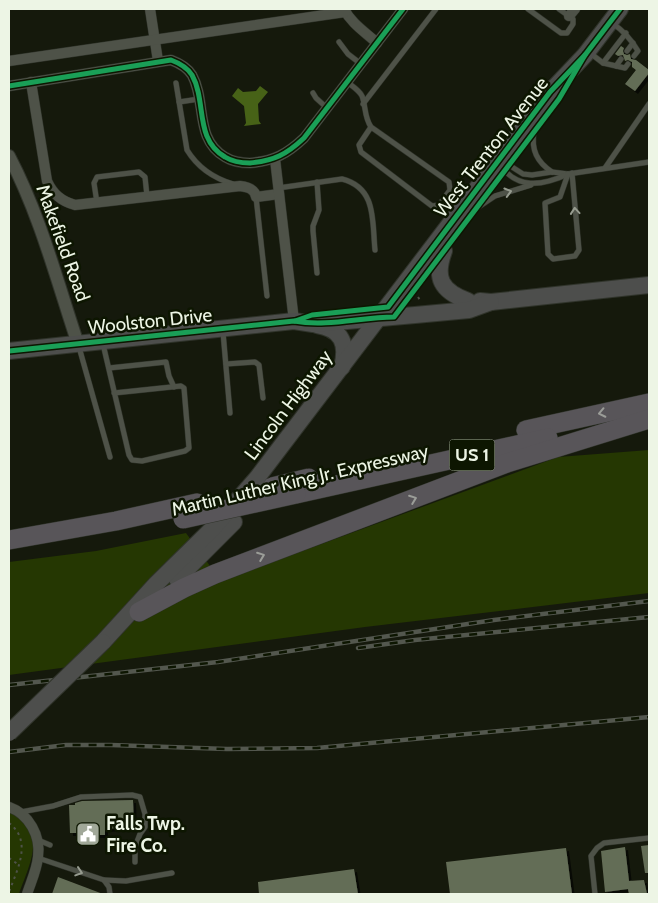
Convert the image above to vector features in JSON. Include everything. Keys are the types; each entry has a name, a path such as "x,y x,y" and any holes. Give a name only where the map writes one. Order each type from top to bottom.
{"highway":[{"name":"Martin Luther King Jr. Expressway","path":"9,540 116,521 649,403"},
{"path":"139,612 215,574 531,455 649,418"},
{"name":"Martin Luther King Jr. Expressway","path":"9,552 118,533 649,418"}],"main road":[{"name":"West Trenton Avenue","path":"391,312 504,166 550,92 586,53 616,15"},
{"path":"391,312 444,251 477,208 504,166 534,132 559,99 586,53"},
{"path":"444,251 439,267 441,282 451,293 468,301"},
{"path":"391,312 468,301 491,302 649,285"},
{"path":"391,312 469,310 491,302"},
{"name":"Woolston Drive","path":"9,351 294,322 313,324 391,312"},
{"name":"Woolston Drive","path":"294,322 312,315 391,312"},
{"name":"Lincoln Highway","path":"9,733 103,642 156,584 236,503 278,453 341,369 391,312"},
{"name":"Lincoln Highway","path":"103,642 163,592 245,510 287,460 391,312"},
{"path":"313,324 331,328 341,338 344,353 341,369"}],"street":[{"path":"150,9 158,61"},
{"path":"9,86 171,60 182,64 191,73 197,86 205,134 211,146 230,160 240,163 275,160 294,148 304,138 403,9"},
{"path":"9,61 344,10 355,25 377,43"},
{"path":"30,82 46,181 51,189 66,202 75,205 240,186 253,190 256,197 279,191"},
{"name":"Makefield Road","path":"9,156 42,234 78,344"},
{"path":"275,160 294,322"},
{"path":"9,807 20,813 31,825 37,840 38,858 27,894"}],"lane":[{"path":"363,104 436,9"},
{"path":"528,9 561,33 567,33 573,24 572,12 559,9"},
{"path":"616,15 638,50 634,56"},
{"path":"603,63 626,33"},
{"path":"339,42 348,54 361,64"},
{"path":"627,50 633,43"},
{"path":"586,53 603,63 625,68 628,64"},
{"path":"616,66 621,59"},
{"path":"347,82 360,93 366,120 371,127 448,182 450,190 439,206 432,206 361,152 358,145 371,127"},
{"path":"176,83 185,144 192,159 208,174 240,186"},
{"path":"314,93 316,98 327,108"},
{"path":"179,102 199,99"},
{"path":"605,168 649,104"},
{"path":"534,132 533,144 536,157 552,172"},
{"path":"504,166 527,174 570,173 649,162"},
{"path":"504,166 520,182 553,181 570,173"},
{"path":"96,202 94,183 97,177 140,172 145,177 148,197"},
{"path":"570,173 579,250 575,256 553,259 548,254 545,203 560,197 570,173"},
{"path":"279,191 317,182 342,179 358,186 369,200 375,250"},
{"path":"317,182 319,204 313,231 317,273"},
{"path":"477,208 495,196 543,182"},
{"path":"256,197 267,296"},
{"path":"223,329 230,413"},
{"path":"102,342 109,368 114,394 129,455 132,460 142,460 185,451 189,448 184,388 181,386 114,394"},
{"path":"78,344 110,457"},
{"path":"109,368 166,362 174,387"},
{"path":"226,364 255,362 259,365 263,398"},
{"path":"20,813 53,806 81,797 132,795 140,797 145,814 145,827 135,847 135,862"},
{"path":"595,894 591,856 597,848 604,843 649,838"},
{"path":"37,840 50,845"},
{"path":"38,858 104,880 126,881 172,873"},
{"path":"104,880 109,887 110,894"}],"path":[{"path":"9,823 16,829 22,840 19,866 9,892"},
{"path":"9,858 19,866"}],"shaded area":[{"path":"260,86 268,92 258,104 259,121 261,124 244,126 246,123 244,106 232,96 238,88 243,92 256,91"},
{"path":"649,450 649,593 365,627 9,675 9,562 96,551 186,533 221,581 558,457"},
{"path":"9,811 21,819 29,828 33,837 31,859 19,894 9,894"}],"building":[{"path":"621,46 624,48 624,54 630,54 631,59 636,60 649,70 649,73 635,91 625,84 636,70 632,67 632,62 625,61 623,55 618,56 615,54"},
{"path":"133,800 134,827 105,829 105,835 77,835 77,833 70,833 69,805 75,805 75,803 82,801"},
{"path":"649,845 649,873 645,873 641,846"},
{"path":"625,847 629,881 644,880 647,894 629,894 628,889 605,892 601,851"},
{"path":"566,848 572,894 450,894 446,862"},
{"path":"354,869 358,894 259,894 258,882"},
{"path":"58,877 103,894 52,894"}],"railway":[{"path":"9,685 218,662 494,620 649,601"},
{"path":"358,648 415,640 649,617"},
{"path":"9,752 66,745 227,749 317,748 649,717"}],"cycle path":[{"path":"9,86 171,60 183,66 192,75 199,97 205,130 215,149 234,161 259,162 280,156 304,138 403,9"},
{"path":"295,321 312,315 388,307 550,92 585,55 620,9"},
{"path":"9,351 294,321 319,323 394,317 559,99 585,55"}],"place":[{"name":"Falls Twp. Fire Co.","path":"88,834"}]}
